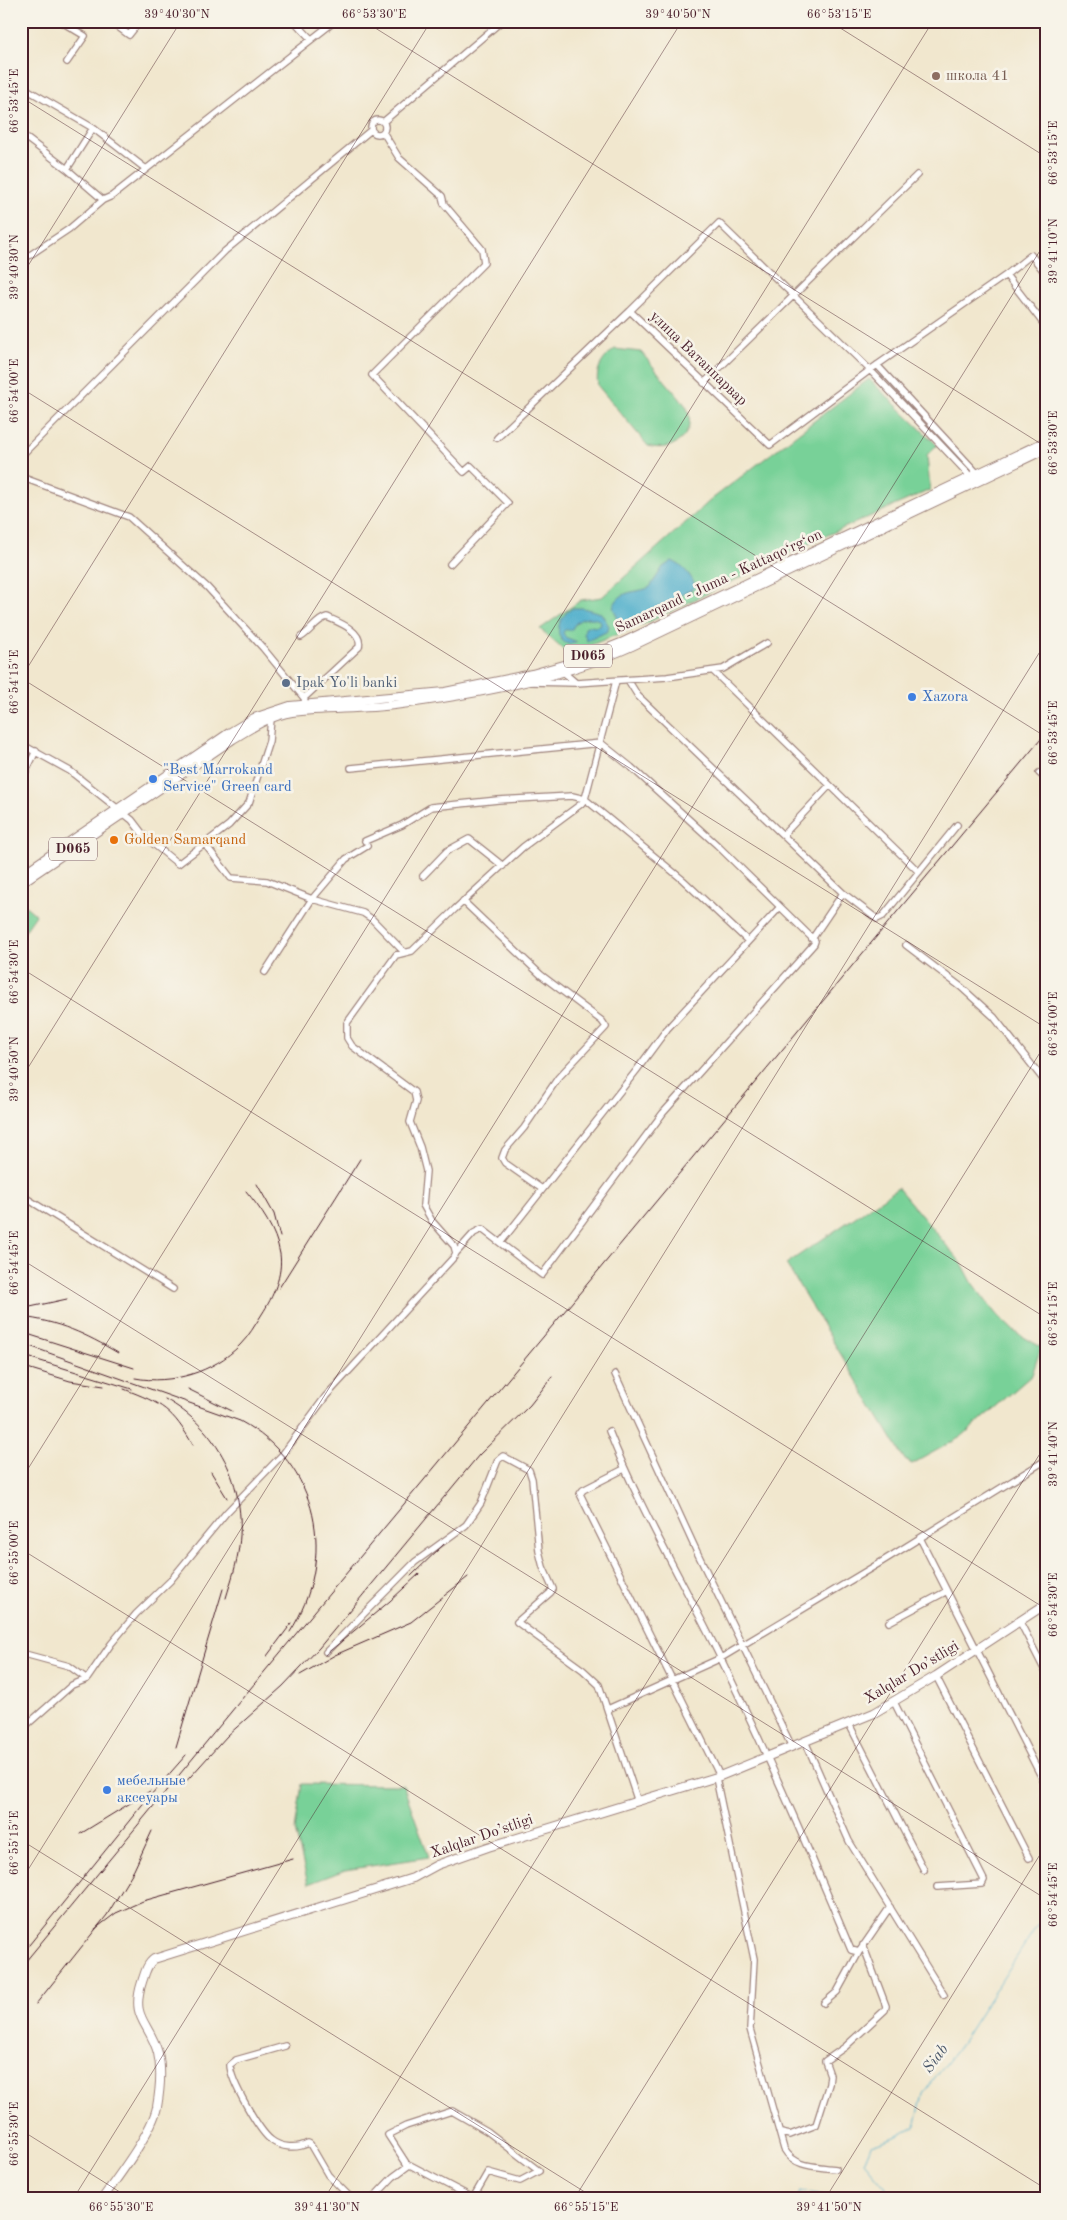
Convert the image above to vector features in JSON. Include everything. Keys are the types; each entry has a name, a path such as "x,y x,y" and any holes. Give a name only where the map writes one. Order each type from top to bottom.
{"main road":[{"name":"Samarqand - Juma - Kattaqo‘rg‘on","path":"121,811 233,739 272,719 306,705 445,692 560,670 622,644 1046,442"},
{"name":"Samarqand - Juma - Kattaqo‘rg‘on","path":"121,811 242,725 275,710 290,706 445,698 528,682 632,646 1046,449"},
{"name":"D065","path":"21,874 121,811"},
{"name":"D065","path":"21,883 121,811"},
{"name":"Xalqlar Do’stligi","path":"102,2199 142,2141 156,2110 159,2061 154,2042 138,2011 137,2002 146,1969 154,1958 413,1878 437,1865 488,1847 718,1777 769,1758 849,1724 894,1702 1046,1604"}],"street":[{"path":"60,21 85,36 67,62"},
{"path":"110,21 130,35 140,21"},
{"path":"294,21 312,39"},
{"path":"21,262 69,229 102,200 112,196 335,21"},
{"path":"383,122 502,21"},
{"path":"21,86 93,128 146,169"},
{"path":"21,456 225,251 371,130 370,126 374,120 383,122"},
{"path":"383,122 385,128 383,132 399,158 442,196 444,204 482,249 484,263 372,375 464,472 471,466 508,503 450,564"},
{"path":"67,169 93,128"},
{"path":"371,130 376,134 383,132"},
{"path":"21,134 67,169 102,200"},
{"path":"704,383 918,175"},
{"name":"улица Ватанпарвар","path":"870,370 719,223 630,311 770,445 870,370 1006,275 1031,254 1046,274"},
{"path":"1006,275 1046,327"},
{"path":"496,438 630,311"},
{"path":"877,365 975,476"},
{"path":"870,370 975,476"},
{"path":"21,477 129,517 206,587 263,648 306,705 359,647 360,642 352,630 326,617 322,618 309,633 301,637"},
{"path":"528,682 576,683 616,681 713,671 723,669 768,643"},
{"path":"560,670 576,683"},
{"path":"713,671 828,786 919,872"},
{"path":"628,680 638,696 843,893 877,920 883,916 957,825"},
{"path":"456,1253 454,1246 432,1221 423,1205 427,1180 426,1171 410,1122 416,1101 414,1092 352,1046 346,1031 347,1023 396,955 412,951 463,901 524,847 585,799 616,681"},
{"path":"21,744 70,771 121,811 145,837 176,863 182,861 229,825 249,803 270,741 272,719"},
{"path":"21,1730 72,1686 87,1679 111,1644 136,1614 170,1581 226,1513 283,1454 326,1396 474,1233 482,1229 542,1274 663,1113 814,944 815,941 717,846 631,767 601,743 351,768"},
{"path":"21,781 36,751"},
{"path":"1039,773 1046,779"},
{"path":"783,835 828,786"},
{"path":"265,972 312,899 346,859 366,844 431,807 498,800 572,796 585,799 683,880 748,941"},
{"path":"423,876 447,851 469,839 503,866"},
{"path":"204,843 230,878 268,881 312,899 363,913 372,919 404,952"},
{"path":"812,939 843,893"},
{"path":"463,901 541,975 602,1021 606,1027 558,1078 524,1128 505,1150 502,1158 505,1163 542,1189"},
{"path":"501,1242 667,1029 780,908"},
{"path":"906,945 961,987 994,1017 1046,1082"},
{"path":"21,1195 173,1289"},
{"path":"615,1374 696,1550 792,1747"},
{"path":"610,1432 624,1469 721,1658 769,1758 851,1950 858,1952"},
{"path":"326,1652 415,1562 466,1525 481,1503 498,1460 503,1456 529,1470 534,1492 543,1567 553,1589 517,1622 583,1670 599,1685 638,1802"},
{"path":"608,1709 721,1658 1046,1460"},
{"path":"624,1469 583,1490 580,1494 635,1606 674,1679 718,1777 754,1959 750,2029 784,2149 790,2159 798,2163 836,2169"},
{"path":"920,1538 1046,1786"},
{"path":"888,1622 947,1591"},
{"path":"1020,1622 1046,1672"},
{"path":"21,1653 69,1666 87,1679"},
{"path":"936,1676 1029,1858"},
{"path":"894,1702 984,1880 982,1884 937,1887"},
{"path":"849,1724 924,1870"},
{"path":"805,1742 849,1841 944,1996"},
{"path":"824,2003 837,1992 858,1952 890,1907"},
{"path":"781,2133 790,2135 816,2125 829,2084 830,2076 826,2060 845,2047 885,2010 886,2006 863,1945"},
{"path":"285,2046 236,2060 230,2065 233,2077 254,2118 270,2140 278,2144 296,2147 310,2144 328,2175 352,2199"},
{"path":"452,2111 487,2131 539,2171 520,2182 488,2172 473,2198 408,2166 388,2135 406,2126 452,2111"},
{"path":"372,2199 408,2166"},
{"path":"21,2195 24,2199"}],"green space":[{"path":"615,349 641,352 686,406 689,416 687,432 675,444 658,448 648,446 598,386 597,380 600,365"},
{"path":"869,379 937,445 927,455 930,490 821,538 649,622 568,654 540,629 581,600 602,597 712,499"},
{"path":"21,902 36,915 21,937"},
{"path":"898,1188 963,1265 973,1284 996,1314 1015,1332 1041,1347 1032,1375 961,1437 912,1464 905,1460 786,1264"},
{"path":"302,1784 403,1785 429,1857 345,1870 308,1884 295,1830"}],"water":[{"path":"672,561 689,574 695,585 694,588 624,622 619,622 613,607 616,601 625,594 650,587 663,567"},
{"path":"573,608 583,608 601,613 609,626 608,631 587,641 584,634 585,628 589,626 597,627 601,624 600,621 592,618 580,620 572,630 565,630 563,632 565,637 577,642 570,644 565,642 559,634 559,627 561,620"}],"waterway":[{"name":"Siab","path":"880,2199 886,2188 864,2162 871,2145 898,2136 915,2127 923,2094 956,2051 1036,1927 1046,1916"},
{"name":"Siab","path":"796,2199 799,2191 835,2197 835,2199"}],"railway":[{"path":"21,1967 1046,733"},
{"path":"279,1288 360,1159"},
{"path":"257,1184 274,1214 280,1237"},
{"path":"135,1378 149,1380 177,1378 218,1363 243,1342 266,1307 279,1278 280,1254 267,1220 246,1191"},
{"path":"21,1309 67,1299"},
{"path":"21,1317 71,1329 118,1353"},
{"path":"21,1332 134,1368"},
{"path":"21,1343 240,1421 267,1439 288,1462 303,1487 313,1515 316,1544 314,1573 305,1603 290,1632"},
{"path":"21,1355 132,1389"},
{"path":"21,1366 70,1381 104,1386"},
{"path":"182,1786 227,1736 283,1686 319,1648 479,1455 530,1405 552,1377"},
{"path":"124,1389 148,1399 165,1409 179,1423 193,1445"},
{"path":"188,1389 232,1411"},
{"path":"165,1399 184,1411 214,1442 225,1460 233,1480 238,1501 240,1523 239,1546 226,1598"},
{"path":"211,1472 227,1498"},
{"path":"411,1576 444,1544"},
{"path":"325,1655 390,1601 419,1574"},
{"path":"300,1675 335,1655 411,1622 468,1577"},
{"path":"176,1747 223,1589"},
{"path":"267,1656 291,1624"},
{"path":"21,1955 142,1805 186,1755"},
{"path":"80,1834 150,1791"},
{"path":"36,2004 107,1915 134,1870 152,1831"},
{"path":"95,1929 116,1913 143,1901 293,1859"}],"place":[{"name":"школа 41","path":"936,76"},
{"name":"Ipak Yo'li banki","path":"286,683"},
{"name":"Xazora","path":"912,697"},
{"name":"\"Best Marrokand Service\" Green card","path":"153,779"},
{"name":"Golden Samarqand","path":"114,840"},
{"name":"мебельные аксеуары","path":"107,1790"}]}
